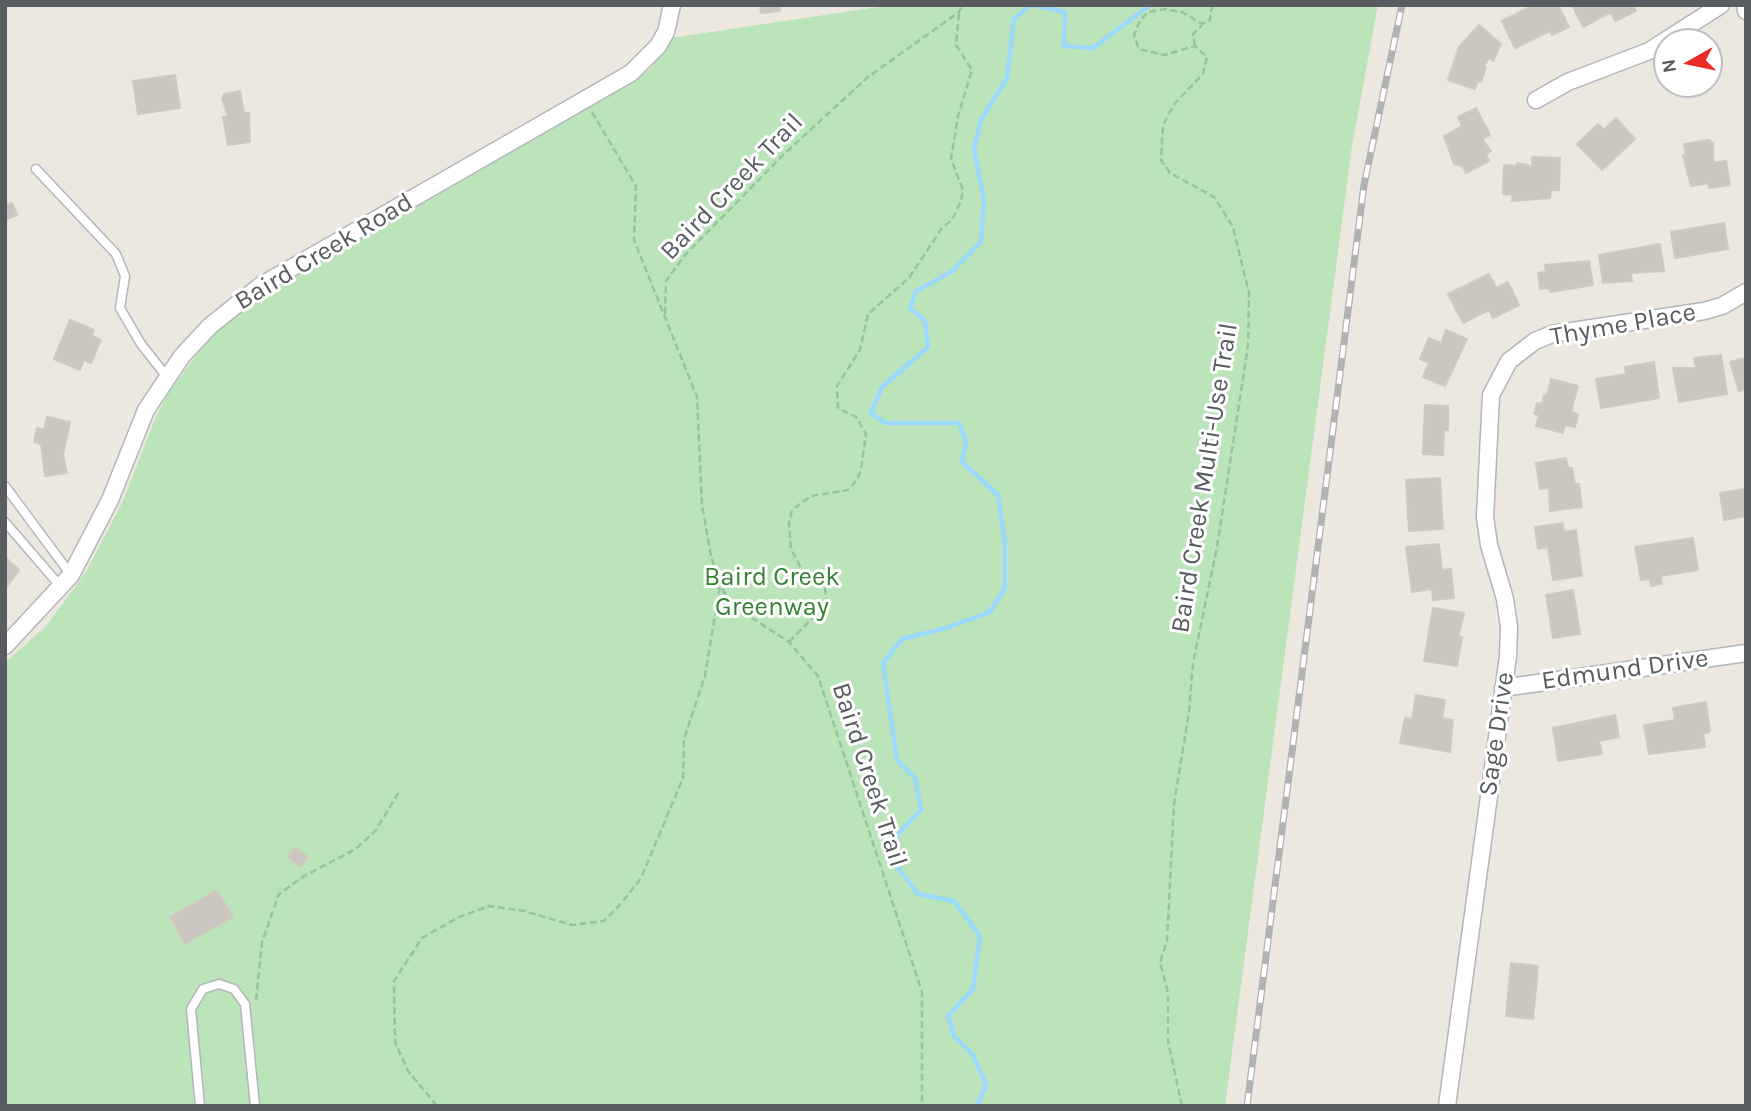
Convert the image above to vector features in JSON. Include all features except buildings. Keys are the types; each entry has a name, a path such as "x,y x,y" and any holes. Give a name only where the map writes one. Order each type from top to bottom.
{"street":[{"name":"Baird Creek Road","path":"5,646 66,581 110,500 146,410 167,377 210,326 260,286 584,100 645,61 666,32 672,5"},
{"path":"1536,100 1568,82 1649,51 1721,5"},
{"path":"1745,5 1746,11"},
{"name":"Thyme Place","path":"1505,365 1520,349 1552,334 1704,311 1722,306 1746,292"},
{"name":"Sage Drive","path":"1447,1106 1509,627 1505,598 1489,545 1485,517 1491,395 1505,365"},
{"name":"Edmund Drive","path":"1503,688 1746,653"}],"lane":[{"path":"36,169 116,254 125,276 120,308 141,344 167,377"},
{"path":"5,486 66,581"},
{"path":"5,522 66,581"},
{"path":"200,1106 191,1009 203,989 219,984 234,989 245,1004 255,1106"}],"path":[{"name":"Baird Creek Trail","path":"922,1106 922,992 818,676 789,642 733,606 720,585 711,556 702,505 697,397 665,317 666,281 685,255 783,155 868,77 959,12 963,5"},
{"path":"1202,24 1182,12 1165,9 1148,12 1140,20 1135,35 1139,49 1164,55 1195,46 1193,34 1210,20 1212,5"},
{"path":"789,642 827,603 824,582 818,575 802,570 791,549 792,510 811,496 848,490 861,469 866,434 856,417 838,408 837,386 860,349 868,314 909,278 942,228 958,211 961,201 963,190 951,159 958,116 972,70 971,64 959,55 956,45 959,12"},
{"name":"Baird Creek Multi-Use Trail","path":"1182,1106 1168,1041 1168,993 1160,962 1167,941 1174,804 1189,712 1193,663 1217,547 1248,345 1249,293 1233,227 1214,197 1170,173 1161,160 1163,125 1175,103 1203,74 1207,57 1195,46"},
{"path":"584,100 636,186 634,240 665,317"},
{"path":"437,1106 408,1071 395,1042 394,981 422,937 457,918 489,906 524,911 572,925 604,921 619,906 641,878 683,778 684,739 705,676 720,585"},
{"path":"245,1004 256,1002 262,942 279,894 306,875 356,849 376,830 399,793"}],"green space":[{"name":"Baird Creek Greenway","path":"891,5 1378,5 1352,146 1225,1106 5,1106 5,663 46,626 86,572 123,501 155,419 169,392 210,337 262,296 629,84 650,69 671,38"}],"waterway":[{"path":"977,1106 986,1085 973,1055 954,1036 948,1016 973,989 980,936 954,901 918,894 895,864 896,836 921,810 915,778 897,760 883,663 902,639 946,628 990,612 1005,588 1005,543 998,495 962,462 966,441 959,423 885,423 871,413 882,387 928,347 925,321 910,308 916,291 951,272 981,242 984,199 974,149 981,120 1007,78 1014,19 1030,5"},
{"path":"1032,5 1065,12 1064,46 1093,48 1150,5"}],"railway":[{"path":"1247,1106 1364,185 1402,5"}]}
